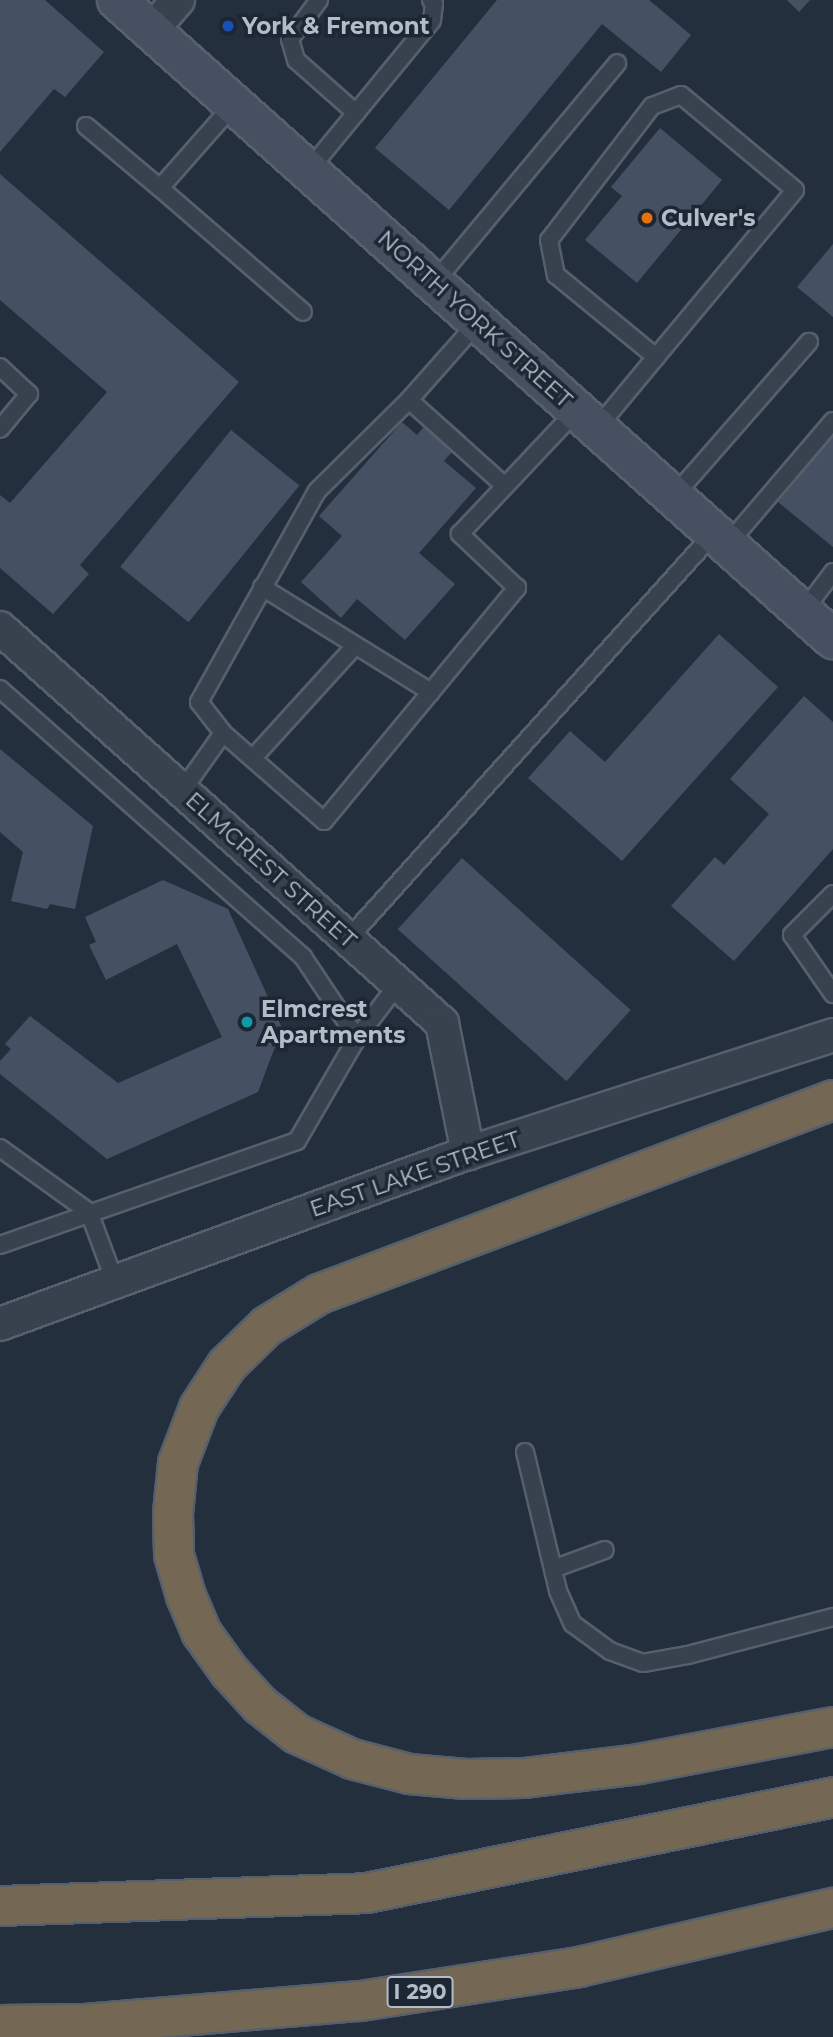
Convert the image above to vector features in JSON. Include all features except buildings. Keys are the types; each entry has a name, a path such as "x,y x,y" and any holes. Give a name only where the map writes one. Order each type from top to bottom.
{"highway":[{"path":"833,1100 319,1294 278,1320 227,1365 200,1408 178,1464 173,1513 174,1555 186,1596 201,1632 229,1671 260,1705 297,1734 352,1759 409,1774 466,1779 524,1778 639,1764 833,1727"},
{"path":"0,1906 367,1893 833,1797"},
{"name":"I 290","path":"0,2025 85,2024 359,2001 579,1967 833,1908"}],"main road":[{"name":"NORTH YORK STREET","path":"117,0 833,639"}],"street":[{"path":"151,31 178,0"},
{"name":"ELMCREST STREET","path":"0,628 442,1023 468,1153"},
{"name":"EAST LAKE STREET","path":"0,1324 468,1153 833,1035"}],"lane":[{"path":"320,0 290,39 296,60 356,113"},
{"path":"309,170 432,20 434,4 431,0"},
{"path":"434,282 617,63"},
{"path":"478,322 409,400 317,491 198,702 223,733 324,821 517,588 460,534 505,486 587,419 656,357 795,190 681,95 652,106 549,240 556,275 656,357"},
{"path":"160,188 234,103"},
{"path":"86,127 303,312"},
{"path":"674,496 809,342"},
{"path":"0,367 29,394 0,429"},
{"path":"409,400 505,486"},
{"path":"348,939 833,421"},
{"path":"803,612 833,572"},
{"path":"262,587 431,692"},
{"path":"253,758 355,646"},
{"path":"3,690 303,957 357,1038"},
{"path":"182,791 223,733"},
{"path":"833,894 792,935 833,994"},
{"path":"0,1245 296,1141 357,1038 398,984"},
{"path":"0,1147 89,1212 115,1282"},
{"path":"526,1452 558,1591 573,1624 610,1651 643,1662 688,1655 833,1618"},
{"path":"553,1569 605,1550"}],"place":[{"name":"York & Fremont","path":"228,26"},
{"name":"Culver's","path":"647,218"},
{"name":"Elmcrest Apartments","path":"247,1022"}]}
